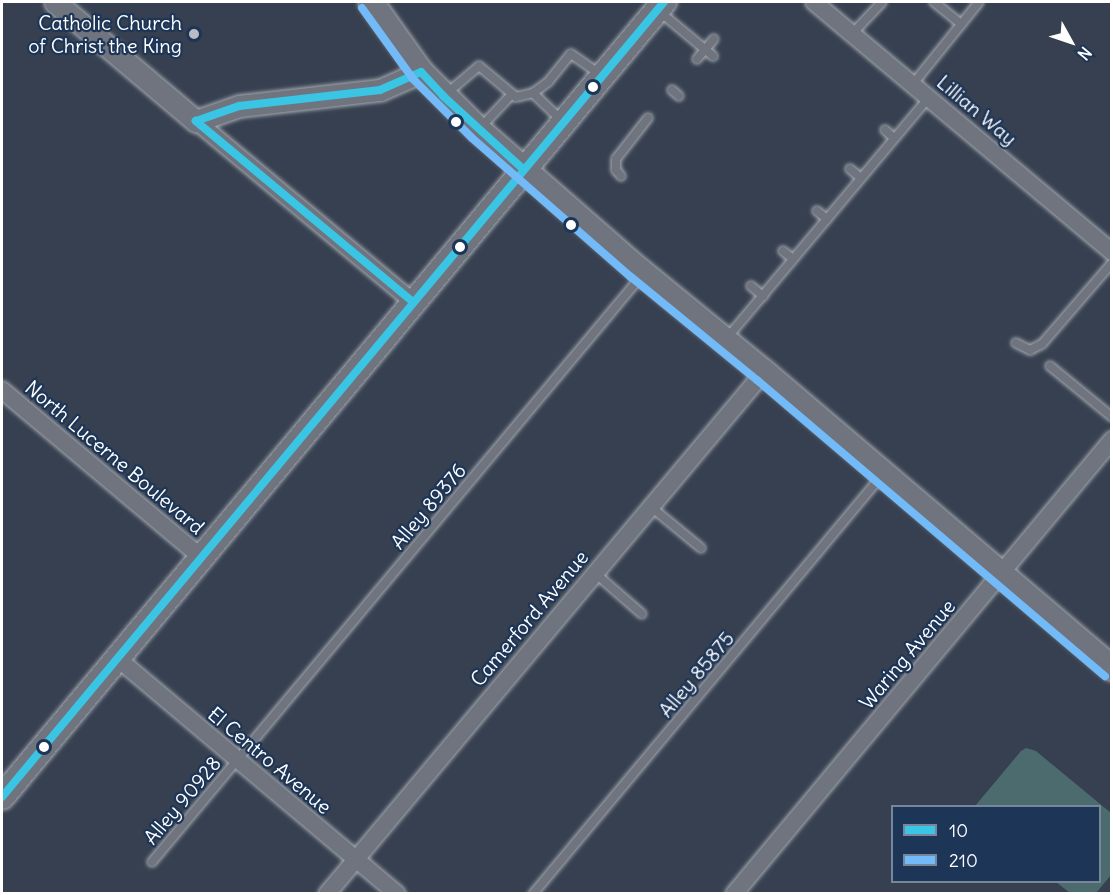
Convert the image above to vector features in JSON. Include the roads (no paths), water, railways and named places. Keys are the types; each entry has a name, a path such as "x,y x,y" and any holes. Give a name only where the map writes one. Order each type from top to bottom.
{"main road":[{"path":"371,2 421,72 479,130 643,273 764,372 1112,668"},
{"path":"2,797 661,6"}],"street":[{"path":"55,2 413,302"},
{"name":"Lillian Way","path":"814,2 1112,252"},
{"path":"196,121 239,106 380,90 421,72"},
{"name":"Camerford Avenue","path":"327,894 650,505 764,372"},
{"name":"North Lucerne Boulevard","path":"2,390 201,557"},
{"name":"Waring Avenue","path":"734,894 1112,440"},
{"name":"El Centro Avenue","path":"117,658 397,894"}],"lane":[{"path":"852,34 882,2"},
{"path":"934,2 961,24"},
{"path":"914,84 979,2"},
{"path":"661,6 713,56"},
{"path":"697,59 714,39"},
{"path":"443,96 479,66 516,97 533,93 548,82 571,54 602,76"},
{"path":"533,93 563,122"},
{"path":"479,130 512,94"},
{"path":"725,340 929,97"},
{"path":"621,176 616,170 616,159 648,118"},
{"path":"885,130 894,138"},
{"path":"850,169 861,178"},
{"path":"817,211 827,219"},
{"path":"783,250 793,259"},
{"path":"1016,343 1030,350 1042,344 1112,263"},
{"name":"Alley 89376","path":"237,760 643,273"},
{"path":"751,286 763,296"},
{"path":"1050,366 1112,417"},
{"name":"Alley 85875","path":"533,894 884,474"},
{"path":"650,505 701,548"},
{"path":"594,572 642,614"},
{"name":"Alley 90928","path":"152,862 237,760"}],"place":[{"name":"Catholic Church of Christ the King","path":"194,34"}]}
